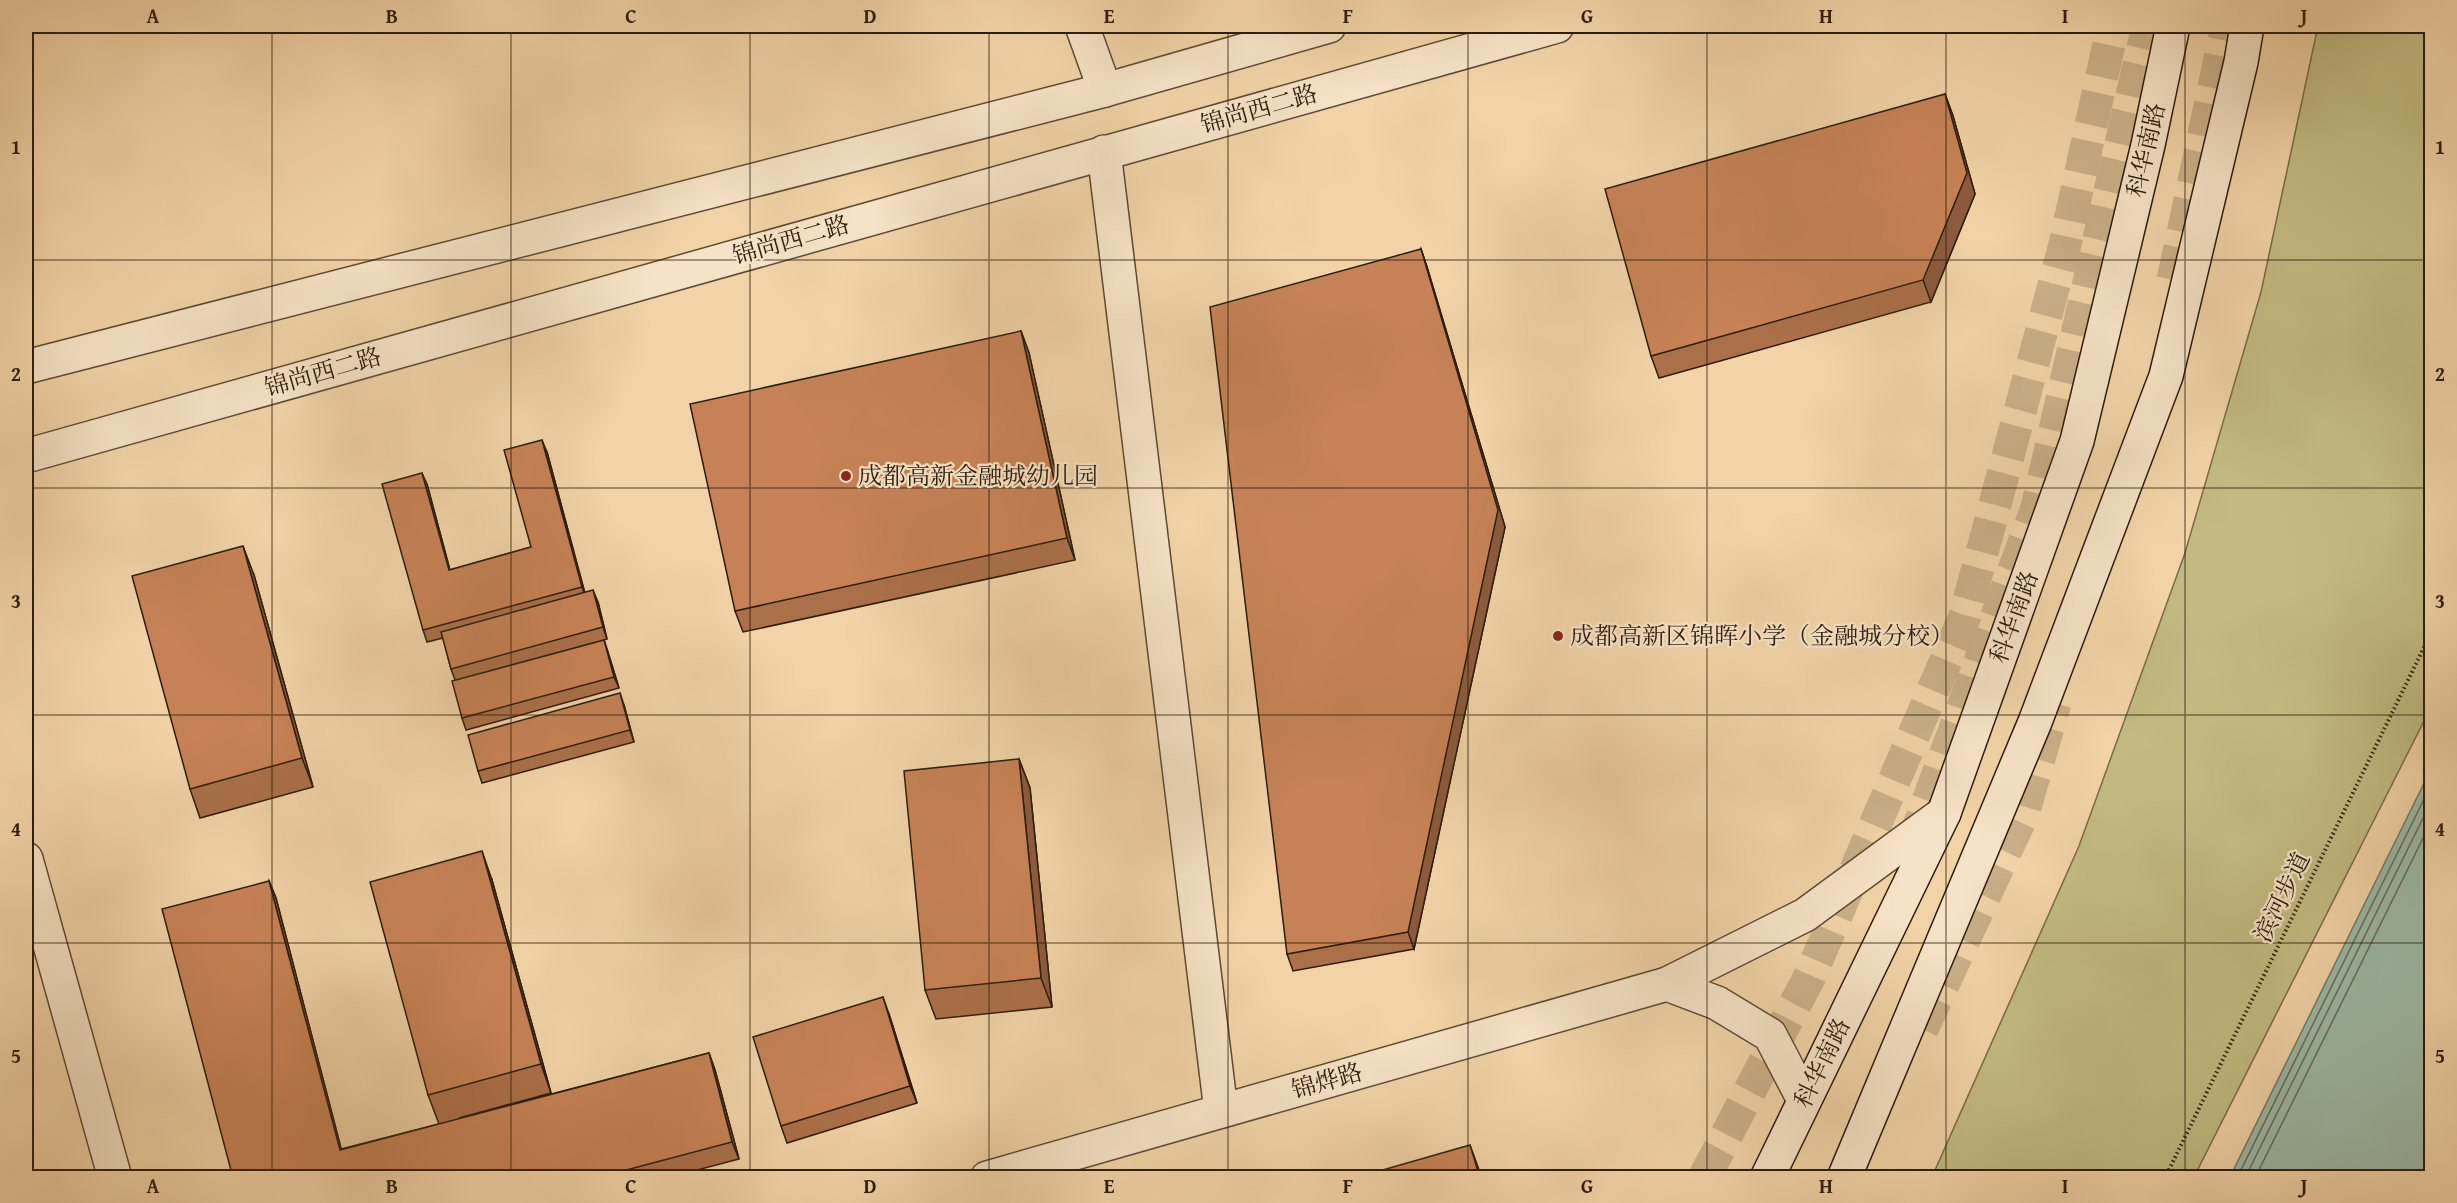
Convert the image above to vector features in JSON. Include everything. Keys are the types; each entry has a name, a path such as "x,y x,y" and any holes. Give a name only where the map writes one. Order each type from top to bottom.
{"street":[{"path":"1082,26 1105,90"},
{"path":"26,367 1105,90 1329,26"},
{"name":"锦尚西二路","path":"26,456 1557,26"},
{"name":"科华南路","path":"1767,1178 1944,813 2077,441 2148,145 2173,26"},
{"path":"1844,1178 2036,722 2166,376 2241,62 2247,26"},
{"path":"1104,152 1221,1111"},
{"name":"锦烨路","path":"987,1178 1667,984 1805,915 1944,813"},
{"path":"26,859 115,1178"},
{"path":"1667,984 1717,1003 1770,1035 1804,1100"}],"path":[{"name":"滨河步道","path":"2165,1178 2432,632"}],"shaded area":[{"path":"2318,26 2431,26 2431,707 2194,1177 1932,1177 2079,846 2185,553 2261,292"}],"water":[{"path":"2431,769 2431,1177 2230,1177"}],"building":[{"path":"1945,94 1967,173 1923,280 1651,356 1605,189"},
{"path":"1421,249 1498,510 1408,932 1287,954 1210,307"},
{"path":"1021,331 1067,538 735,611 690,404"},
{"path":"542,440 582,587 423,630 382,484 422,473 449,570 531,547 504,450"},
{"path":"243,546 302,758 190,789 132,576"},
{"path":"593,590 603,627 451,669 441,632"},
{"path":"604,640 614,677 462,718 452,681"},
{"path":"620,693 630,730 478,771 468,735"},
{"path":"1019,759 1041,978 925,990 904,771"},
{"path":"482,851 541,1064 428,1095 370,882"},
{"path":"269,881 340,1150 709,1053 732,1142 596,1178 233,1178 162,909"},
{"path":"883,997 910,1086 781,1126 753,1037"},
{"path":"1470,1145 1480,1178 1365,1178 1365,1175"}],"tunnel":[{"path":"1704,1178 1810,976 1965,616 2065,244 2113,26"},
{"path":"1911,847 2037,508 2148,26"},
{"path":"2173,280 2227,26"},
{"path":"1922,1029 2023,814 2055,703"}],"place":[{"name":"成都高新金融城幼儿园","path":"846,476"},
{"name":"成都高新区锦晖小学（金融城分校）","path":"1558,636"}]}
